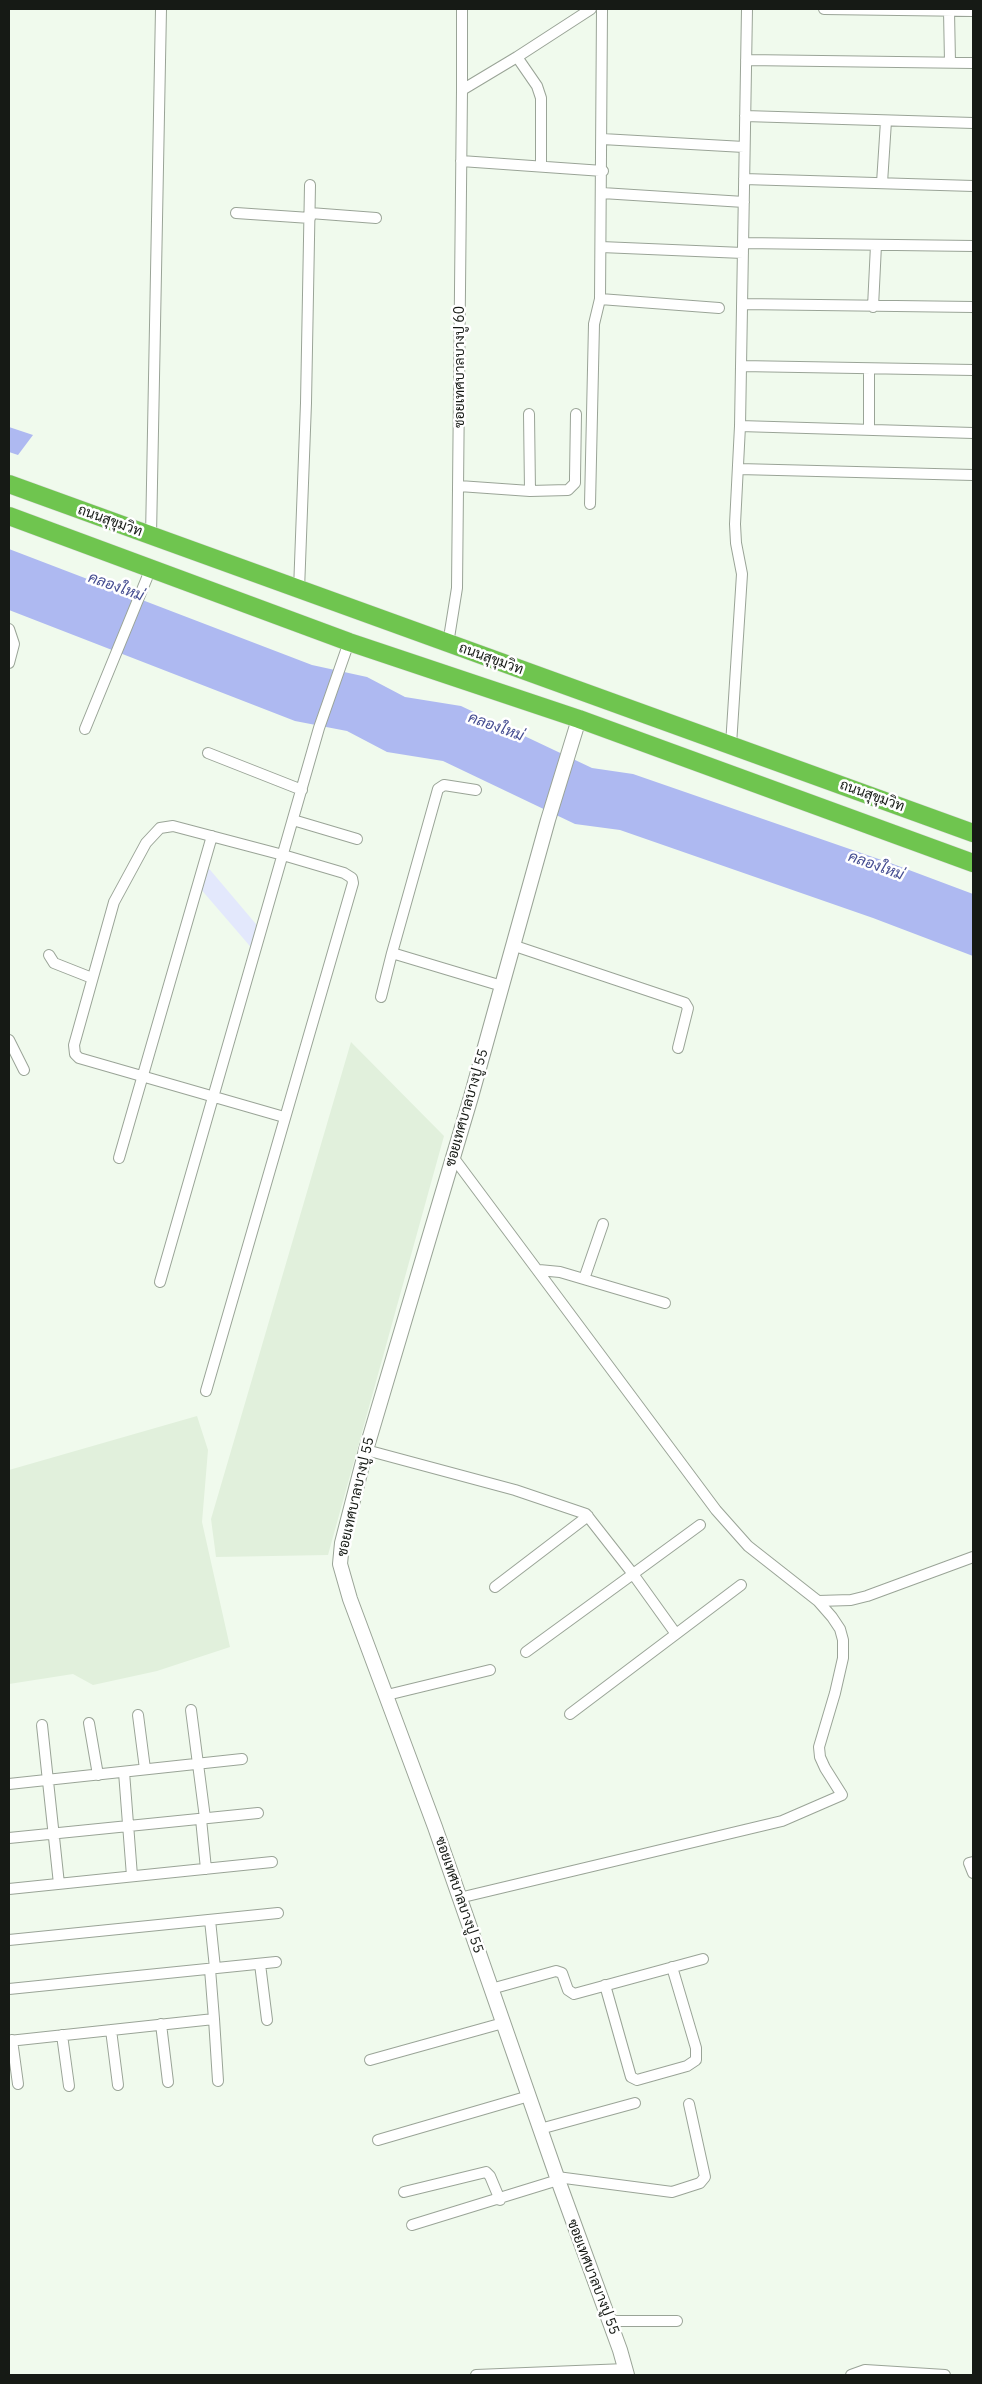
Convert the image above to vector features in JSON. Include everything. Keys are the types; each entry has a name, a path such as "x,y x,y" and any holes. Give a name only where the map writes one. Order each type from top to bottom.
{"highway":[{"name":"ถนนสุขุมวิท","path":"9,484 973,833"},
{"name":"ถนนสุขุมวิท","path":"9,516 349,642 579,719 973,863"},
{"path":"878,829 887,802"}],"street":[{"path":"151,536 161,9"},
{"name":"ซอยเทศบาลบางปู 60","path":"448,644 457,588 462,9"},
{"path":"462,90 518,57 592,9"},
{"path":"590,504 594,324 600,300 603,171 602,9"},
{"path":"731,745 742,574 736,543 740,426 747,9"},
{"path":"824,9 973,11"},
{"path":"949,11 950,62"},
{"path":"518,57 537,86 541,98 541,166"},
{"path":"746,60 973,63"},
{"path":"745,116 973,124"},
{"path":"882,183 886,121"},
{"path":"602,139 744,147"},
{"path":"461,161 603,171"},
{"path":"744,179 973,186"},
{"path":"299,590 306,403 310,184"},
{"path":"602,193 744,202"},
{"path":"236,213 376,218"},
{"path":"873,306 876,245"},
{"path":"601,247 973,246"},
{"path":"600,300 719,308"},
{"path":"742,304 973,308"},
{"path":"741,366 973,370"},
{"path":"869,369 869,429"},
{"path":"529,414 530,491"},
{"path":"459,486 530,491 564,491 575,483 576,414"},
{"path":"740,426 973,432"},
{"path":"739,468 973,475"},
{"path":"85,729 151,568"},
{"path":"9,629 14,644 9,663"},
{"path":"160,1282 319,728 349,642"},
{"name":"ซอยเทศบาลบางปู 55","path":"579,719 515,946 366,1450 342,1543 340,1564 350,1599 387,1695 627,2372"},
{"path":"208,753 302,790"},
{"path":"381,997 438,789 444,785 476,790"},
{"path":"293,820 357,840"},
{"path":"206,1391 353,883 352,878 344,873 283,855 173,826 160,828 146,843 118,892 74,1045 75,1054 79,1058 284,1117"},
{"path":"119,1158 212,836"},
{"path":"515,946 685,1003 688,1008 678,1048"},
{"path":"392,953 502,986"},
{"path":"49,955 54,962 92,978"},
{"path":"10,1046 24,1070"},
{"path":"453,1157 733,1530 748,1546 818,1601 840,1629 842,1640 842,1658 835,1693 819,1747 820,1757 825,1768 842,1795 782,1821 459,1898"},
{"path":"584,1279 603,1224"},
{"path":"539,1270 560,1272 665,1303"},
{"path":"366,1450 515,1490 588,1516 676,1634"},
{"path":"495,1587 588,1516"},
{"path":"526,1652 700,1525"},
{"path":"818,1601 851,1600 867,1596 973,1557"},
{"path":"570,1714 741,1585"},
{"path":"387,1695 490,1670"},
{"path":"191,1710 203,1819 206,1869"},
{"path":"138,1715 145,1769"},
{"path":"89,1722 98,1775"},
{"path":"42,1724 59,1884"},
{"path":"9,1784 242,1760"},
{"path":"124,1772 132,1876"},
{"path":"9,1838 258,1813"},
{"path":"9,1889 272,1862"},
{"path":"973,1862 968,1863 973,1873"},
{"path":"9,1940 278,1913"},
{"path":"210,1920 218,2082"},
{"path":"491,1989 556,1971 562,1973 568,1990 574,1994 703,1959"},
{"path":"9,1989 276,1962"},
{"path":"260,1964 268,2020"},
{"path":"605,1985 631,2077 637,2080 678,2069 692,2063 696,2055 672,1967"},
{"path":"18,2084 10,2041 214,2019"},
{"path":"370,2060 503,2023"},
{"path":"161,2024 168,2082"},
{"path":"111,2030 118,2085"},
{"path":"62,2035 69,2086"},
{"path":"378,2140 529,2096"},
{"path":"540,2130 635,2103"},
{"path":"412,2225 500,2200 557,2179 672,2192 700,2183 705,2177 689,2104"},
{"path":"404,2192 486,2172 490,2176 500,2200"},
{"path":"610,2321 678,2321"},
{"path":"851,2375 865,2370 945,2375"},
{"path":"476,2375 627,2372"}],"shaded area":[{"path":"206,865 261,930 255,952 199,887"},
{"path":"351,1042 444,1136 328,1555 216,1557 211,1519"},
{"path":"197,1416 208,1450 202,1522 230,1647 157,1671 93,1685 73,1674 9,1684 9,1470"}],"water":[{"path":"9,427 33,435 18,455 9,452"},
{"name":"คลองใหม่","path":"9,549 312,665 367,677 405,697 461,706 592,768 633,774 893,864 973,894 973,956 873,918 620,830 575,824 443,761 387,752 347,731 295,721 9,610"}]}
